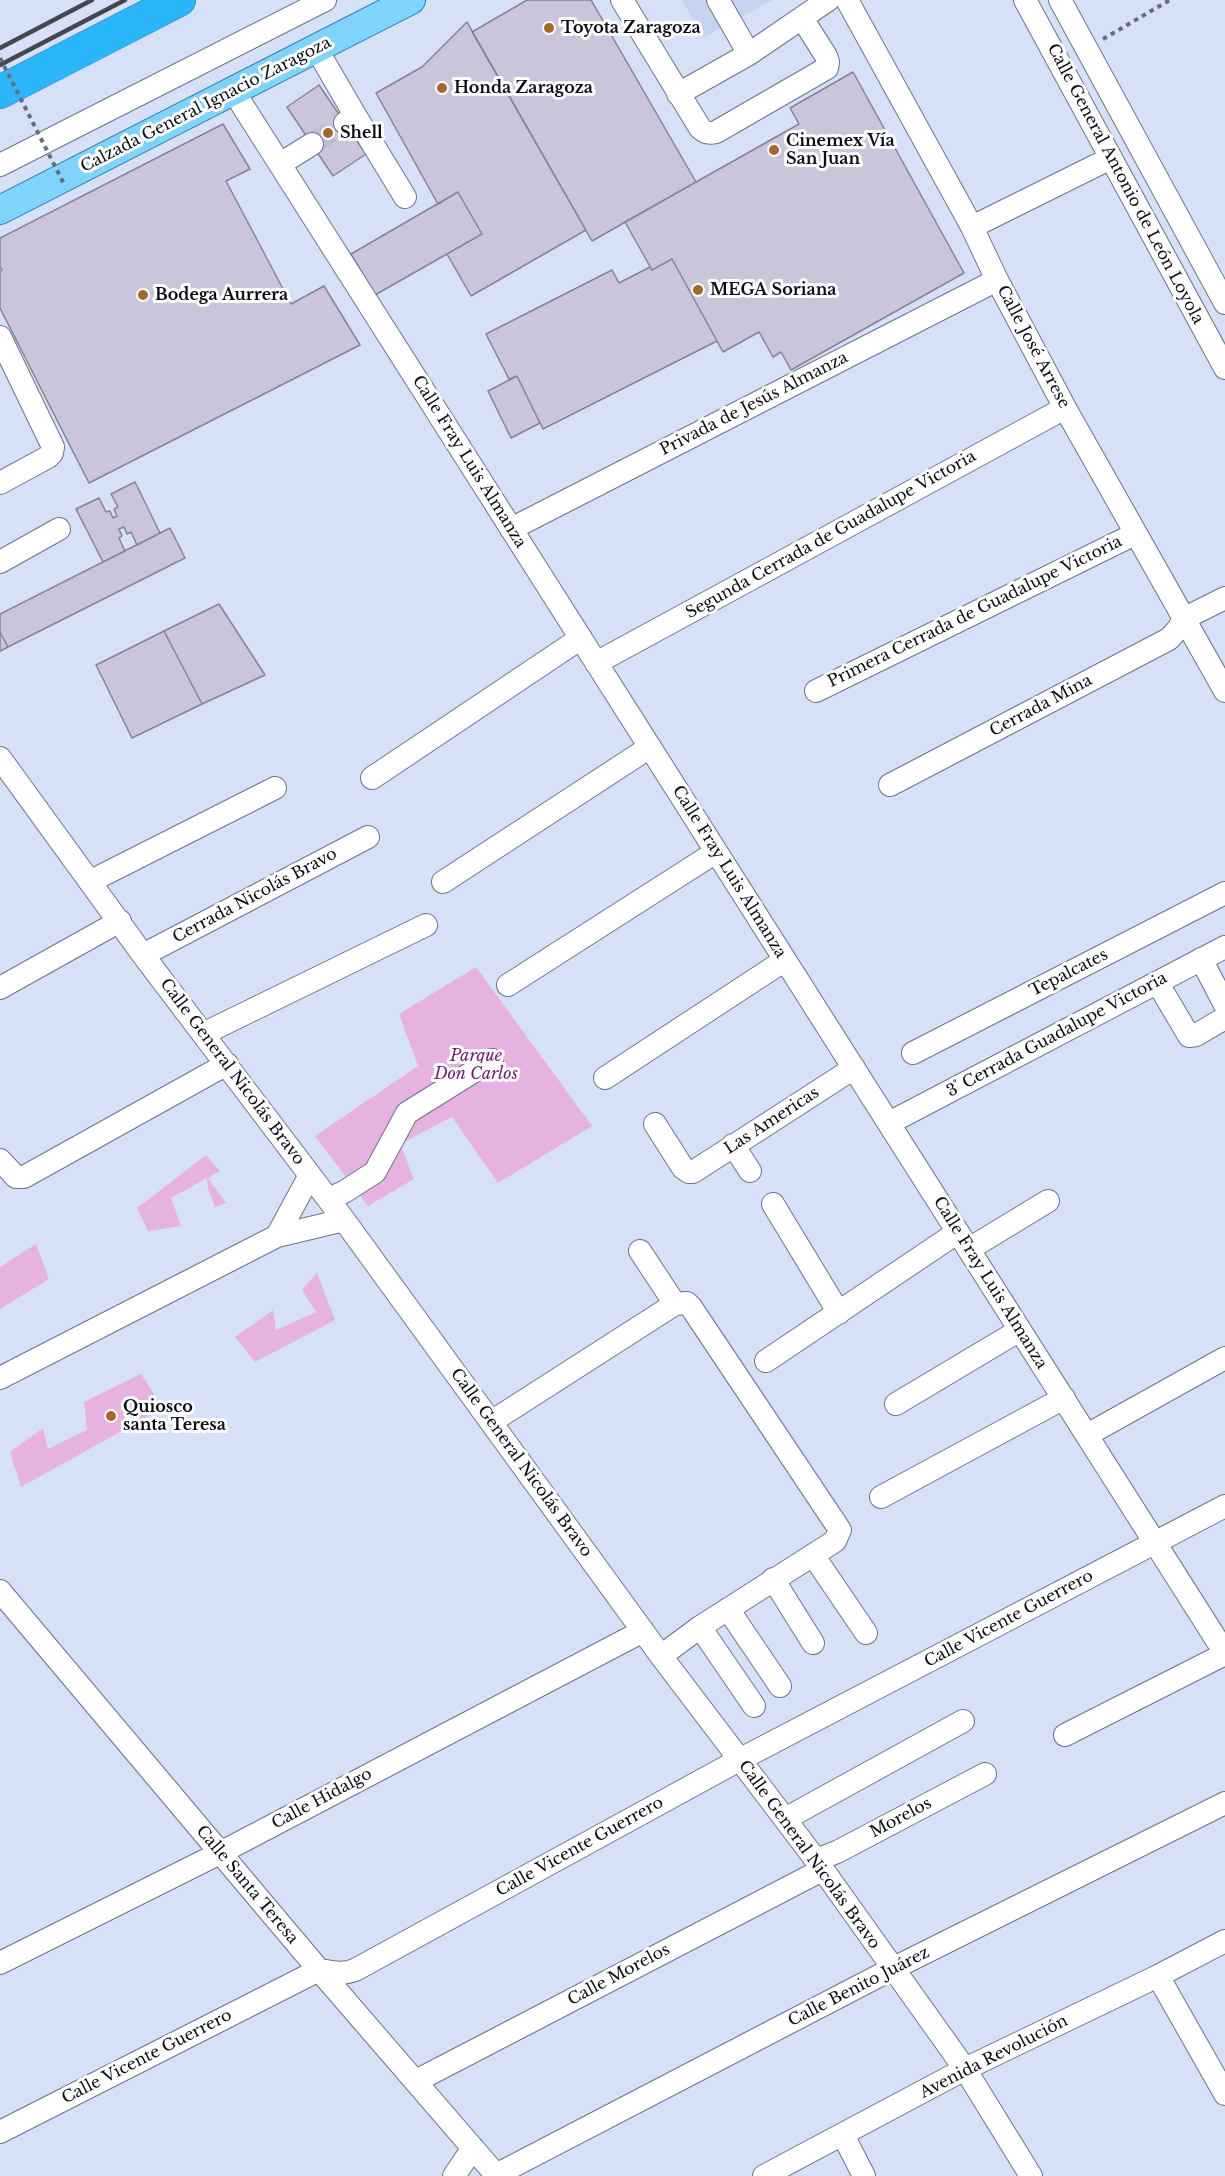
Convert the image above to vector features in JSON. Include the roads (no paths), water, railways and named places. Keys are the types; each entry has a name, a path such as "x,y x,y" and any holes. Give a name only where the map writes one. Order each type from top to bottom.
{"highway":[{"path":"0,92 179,0"}],"main road":[{"name":"Calzada General Ignacio Zaragoza","path":"0,210 411,0"}],"street":[{"path":"0,165 326,0"},
{"path":"622,0 700,128 710,134 827,68 826,56 802,18"},
{"path":"718,0 749,54"},
{"path":"678,94 749,54 828,0"},
{"name":"Calle José Arrese","path":"847,0 972,227 997,280 1065,408 1225,691"},
{"name":"Calle General Antonio de León Loyola","path":"1025,0 1225,368"},
{"name":"Calle General Antonio de León Loyola","path":"1060,0 1225,303"},
{"path":"316,48 350,119 405,197"},
{"name":"Calle Fray Luis Almanza","path":"234,92 1225,1654"},
{"path":"280,164 312,144"},
{"path":"972,227 1110,158"},
{"name":"Privada de Jesús Almanza","path":"511,529 997,280"},
{"path":"0,337 53,447 48,457 0,483"},
{"name":"Segunda Cerrada de Guadalupe Victoria","path":"597,663 1065,408"},
{"path":"0,562 59,529"},
{"name":"Primera Cerrada de Guadalupe Victoria","path":"816,691 1135,534"},
{"path":"1185,618 1225,598"},
{"name":"Cerrada Mina","path":"890,785 1169,639 1185,618"},
{"path":"372,778 581,638"},
{"path":"443,882 650,747"},
{"name":"Calle General Nicolás Bravo","path":"0,759 143,955 344,1220 661,1656 819,1865 965,2069 1030,2176"},
{"path":"91,881 275,788"},
{"name":"Cerrada Nicolás Bravo","path":"143,955 368,837"},
{"path":"508,985 716,852"},
{"name":"Tepalcates","path":"913,1053 1225,893"},
{"path":"0,988 120,921"},
{"path":"203,1034 426,925"},
{"name":"3˚ Cerrada Guadalupe Victoria","path":"889,1123 1225,946"},
{"path":"1201,959 1225,1005"},
{"path":"605,1078 785,960"},
{"path":"1157,982 1189,1036 1196,1035 1225,1018"},
{"path":"328,1199 344,1192 375,1172 409,1111 492,1060"},
{"path":"0,1160 16,1177 24,1177 227,1064"},
{"name":"Las Americas","path":"655,1124 683,1168 689,1172 697,1170 854,1068"},
{"path":"733,1145 750,1171"},
{"path":"277,1236 310,1175"},
{"path":"766,1361 838,1313 963,1240 1048,1201"},
{"path":"773,1204 838,1313"},
{"path":"0,1378 277,1236 344,1220"},
{"path":"640,1251 675,1304"},
{"path":"491,1422 675,1304 681,1302 691,1307 840,1530 839,1536 813,1555 700,1627 661,1656"},
{"path":"896,1404 1020,1330"},
{"path":"1087,1435 1225,1358"},
{"path":"880,1497 1064,1398"},
{"name":"Calle Vicente Guerrero","path":"0,2132 319,1970 346,1974 355,1970 739,1760 1225,1506"},
{"path":"813,1555 866,1633"},
{"path":"773,1579 813,1643"},
{"name":"Calle Santa Teresa","path":"0,1591 319,1970 496,2175"},
{"path":"728,1609 780,1686"},
{"path":"700,1627 754,1706"},
{"name":"Calle Hidalgo","path":"0,1963 220,1853 643,1631"},
{"path":"1065,1735 1225,1654"},
{"path":"785,1819 963,1721"},
{"name":"Morelos","path":"819,1865 837,1852 986,1774"},
{"name":"Calle Benito Juárez","path":"496,2175 892,1969 1225,1803"},
{"name":"Calle Morelos","path":"416,2081 819,1865"},
{"name":"Avenida Revolución","path":"764,2176 965,2069 1158,1976 1225,1941"},
{"path":"1158,1976 1225,2094"},
{"path":"843,2135 864,2176"},
{"path":"454,2176 473,2148"}],"tunnel":[{"path":"312,144 345,123"}],"railway":[{"path":"0,48 92,0"},
{"path":"0,65 125,0"}],"place":[{"name":"Toyota Zaragoza","path":"549,28"},
{"name":"Honda Zaragoza","path":"442,88"},
{"name":"Shell","path":"328,133"},
{"name":"Cinemex Vía San Juan","path":"774,150"},
{"name":"MEGA Soriana","path":"698,290"},
{"name":"Bodega Aurrera","path":"143,295"},
{"name":"Quiosco santa Teresa","path":"111,1416"}],"park label":[{"name":"Parque Don Carlos","path":"476,1065"}]}
